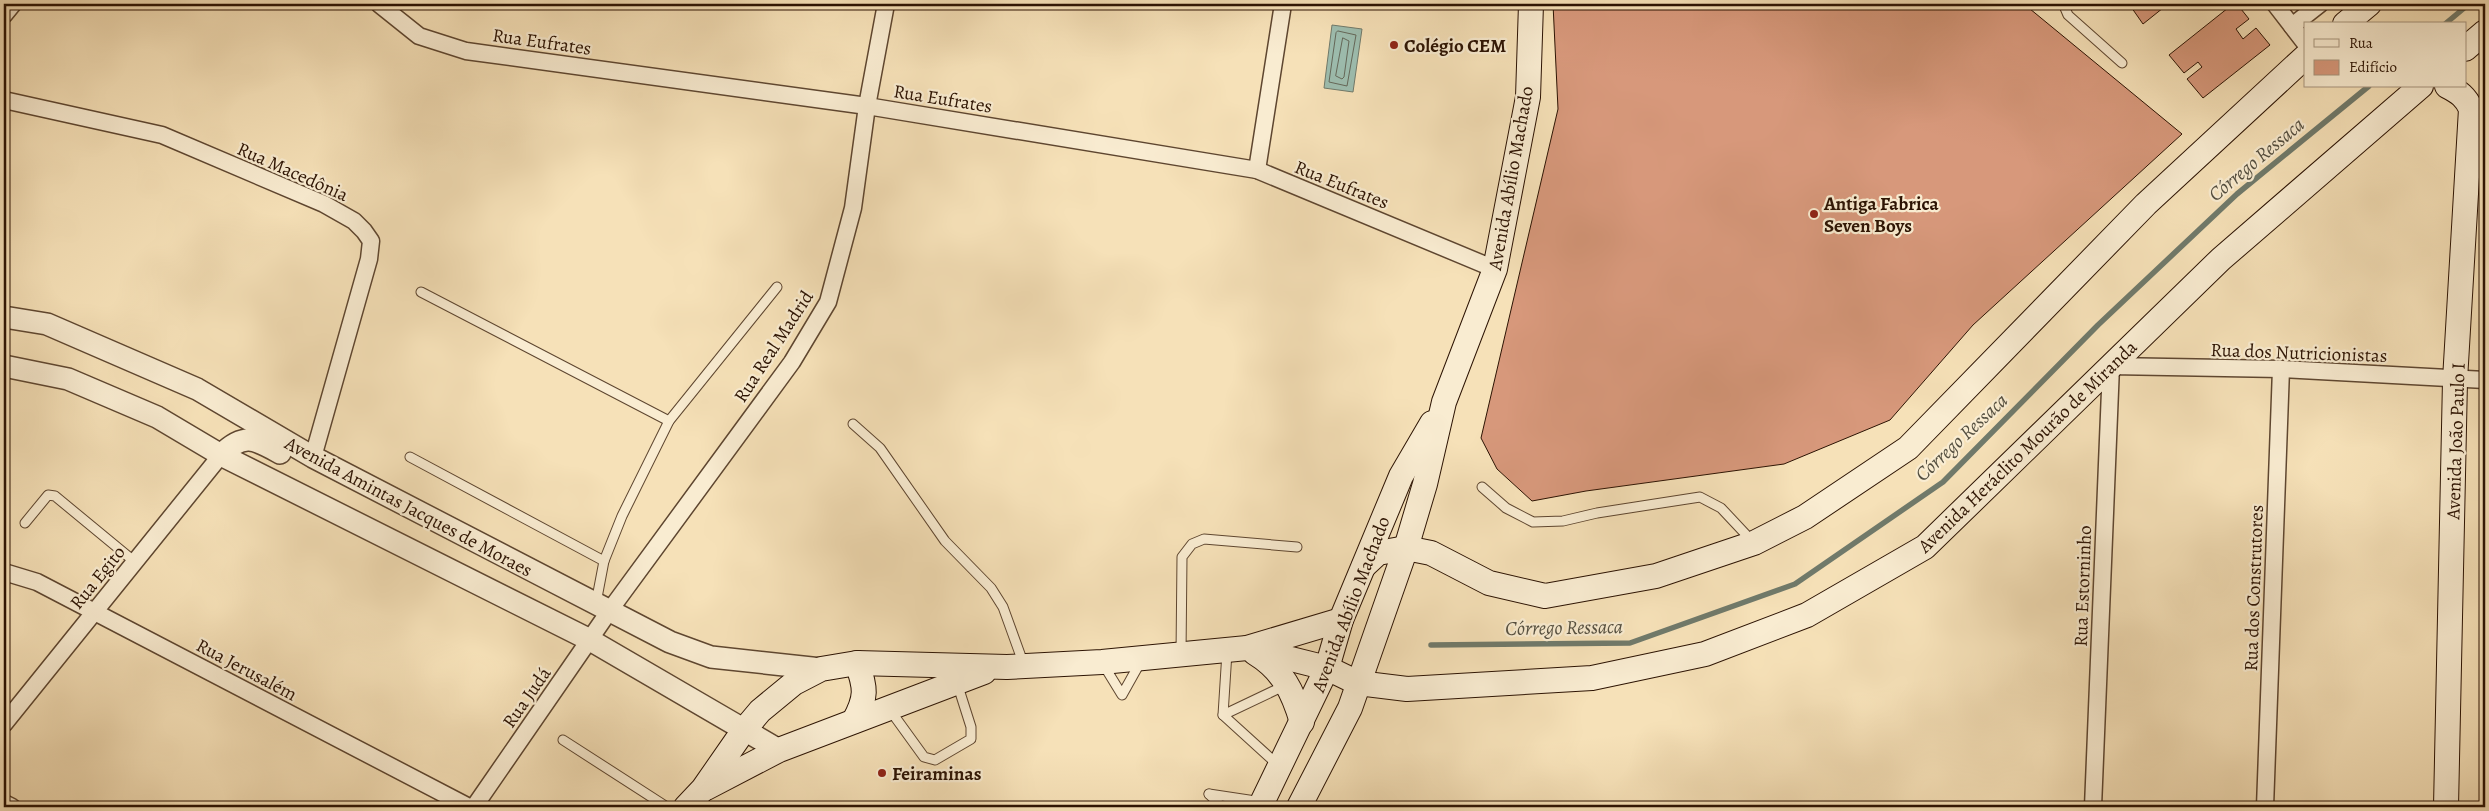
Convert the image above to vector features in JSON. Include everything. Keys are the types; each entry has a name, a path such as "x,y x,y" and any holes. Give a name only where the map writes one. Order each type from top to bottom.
{"main road":[{"name":"Avenida Abílio Machado","path":"1299,807 1350,708 1406,548 1425,484 1444,402 1495,268 1528,97 1531,4"},
{"path":"2347,22 2369,4"},
{"path":"2466,48 2485,32"},
{"path":"1364,566 1378,553 1406,548 1431,553 1489,583 1545,596 1656,576 1754,543 1805,517 1908,448 2146,204 2304,58"},
{"name":"Avenida Heráclito Mourão de Miranda","path":"1237,649 1327,668 1358,683 1407,689 1592,678 1705,654 1808,615 1926,547 2221,259 2419,88"},
{"name":"Avenida João Paulo I","path":"2446,807 2456,380 2475,230 2471,109 2467,100 2458,91 2451,88"},
{"name":"Avenida Abílio Machado","path":"1261,804 1281,767 1327,668 1341,620 1401,476 1444,402"},
{"path":"686,807 703,790 744,730 778,695 794,683 821,669 857,663 1000,667 1102,662 1237,649 1341,620"},
{"path":"1237,649 1272,665 1288,684 1302,722"},
{"path":"854,721 863,704 865,692 857,663"},
{"path":"703,790 779,750 957,681 1000,667"},
{"path":"1350,708 1407,689"}],"street":[{"path":"4,15 13,4"},
{"name":"Rua Eufrates","path":"379,4 419,36 466,51 867,106 1257,170 1495,268"},
{"name":"Rua Real Madrid","path":"603,607 792,362 828,302 852,208 867,106 886,4"},
{"path":"1257,170 1283,4"},
{"path":"2275,4 2304,42"},
{"path":"2292,26 2320,4"},
{"name":"Rua Macedônia","path":"4,100 162,135 324,204 354,221 364,231 370,241 369,259 313,457"},
{"name":"Avenida Amintas Jacques de Moraes","path":"4,317 47,324 197,389 313,457 670,642 711,657 821,669"},
{"name":"Avenida Amintas Jacques de Moraes","path":"4,366 68,379 157,417 221,454 590,640 779,750"},
{"name":"Rua dos Nutricionistas","path":"2111,366 2280,369 2456,380 2485,380"},
{"name":"Rua Estorninho","path":"2093,807 2111,366"},
{"name":"Rua dos Construtores","path":"2265,807 2280,369"},
{"path":"221,454 238,440 248,439 260,442 283,454 298,458 313,457"},
{"name":"Rua Egito","path":"4,724 221,454"},
{"name":"Rua Jerusalém","path":"4,572 38,582 469,807"},
{"name":"Rua Judá","path":"474,807 590,640 603,607"},
{"path":"4,803 12,807"}],"lane":[{"path":"2070,4 2065,8 2068,15 2122,63"},
{"path":"603,607 604,561 622,516 669,421 777,288"},
{"path":"421,292 669,421"},
{"path":"854,424 880,448 945,541 991,588 1003,608 1025,666"},
{"path":"410,457 604,561"},
{"path":"1482,488 1506,508 1533,522 1563,521 1597,512 1700,496 1721,508 1754,543"},
{"path":"25,523 48,495 55,496 135,562"},
{"path":"1181,654 1182,557 1192,544 1204,539 1298,547"},
{"path":"1223,715 1237,649"},
{"path":"1102,662 1122,695 1143,658"},
{"path":"888,708 924,757 936,760 971,739 971,727 957,681"},
{"path":"1223,715 1288,684"},
{"path":"1223,715 1281,767"},
{"path":"562,740 667,807"},
{"path":"1222,807 1209,794 1261,804"}],"water":[{"path":"1332,25 1362,29 1353,92 1324,88"}],"building":[{"name":"Antiga Fabrica Seven Boys","path":"1553,4 2024,4 2182,134 1973,325 1890,420 1784,464 1586,491 1532,501 1497,469 1481,438 1558,109"},
{"path":"2129,4 2168,4 2143,24"},
{"path":"2233,4 2237,4 2249,19 2236,29 2243,39 2256,28 2270,45 2203,98 2187,79 2202,67 2198,62 2184,73 2169,55"}],"waterway":[{"name":"Córrego Ressaca","path":"2447,22 2469,4"},
{"name":"Córrego Ressaca","path":"1431,645 1630,643 1795,584 1943,482 2098,325 2237,194 2367,88"}],"place":[{"name":"Colégio CEM","path":"1394,45"},
{"name":"Antiga Fabrica Seven Boys","path":"1814,214"},
{"name":"Feiraminas","path":"882,773"}]}
